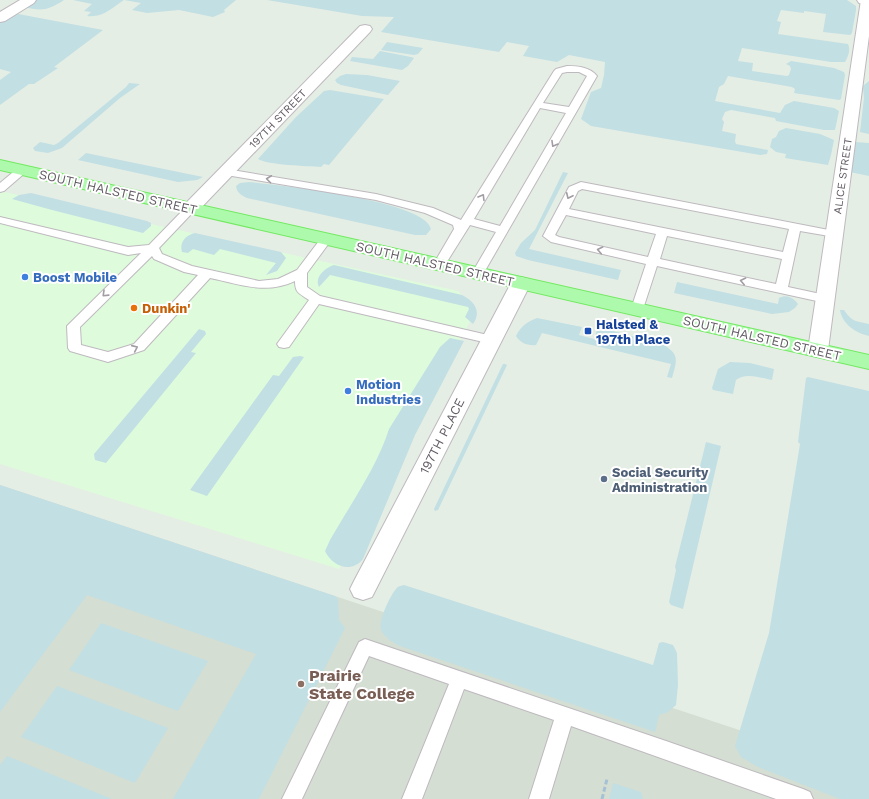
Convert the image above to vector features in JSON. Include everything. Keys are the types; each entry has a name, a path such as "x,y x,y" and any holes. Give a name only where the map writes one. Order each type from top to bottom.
{"main road":[{"name":"SOUTH HALSTED STREET","path":"0,165 869,362"}],"street":[{"path":"0,18 29,0"},
{"name":"ALICE STREET","path":"818,350 867,1"},
{"name":"197TH STREET","path":"191,208 365,29"},
{"name":"197TH PLACE","path":"363,589 521,283"}],"lane":[{"path":"439,265 559,71 569,68 588,72 592,76 591,78 478,274"},
{"path":"537,106 573,110"},
{"path":"0,189 22,170"},
{"path":"226,172 308,184 385,199 443,214 463,225 504,230"},
{"path":"826,299 555,240 549,236 573,189 581,185 835,234"},
{"path":"191,208 153,248 73,326 75,348 108,357 139,347 207,273"},
{"path":"562,211 788,257"},
{"path":"0,220 128,251 153,248"},
{"path":"781,289 795,227"},
{"path":"636,309 654,261 663,231"},
{"path":"153,248 158,256 188,269 259,285 280,283 301,273 326,239"},
{"path":"301,273 301,289 316,299 492,340"},
{"path":"284,344 316,299"},
{"path":"292,799 365,647 565,715 803,799"},
{"path":"412,799 459,680"},
{"path":"539,799 565,715"}],"path":[{"path":"602,799 607,779"}],"shaded area":[{"path":"34,0 64,0 44,9 23,7"},
{"path":"73,0 124,0 103,14 87,16 91,12 84,11 92,4"},
{"path":"124,0 236,0 224,10 225,12 213,17 179,10 147,13 132,10 141,3"},
{"path":"267,0 847,0 856,6 856,10 852,33 850,35 823,32 826,14 781,10 777,21 781,22 778,34 848,44 849,51 845,62 831,62 742,48 738,61 753,63 752,71 787,76 789,75 791,69 790,66 786,64 791,61 834,68 844,72 845,75 841,99 839,100 794,93 795,89 792,87 728,76 724,84 719,87 715,101 780,113 785,105 794,101 834,108 839,111 835,130 824,130 776,121 775,118 731,110 725,112 722,119 724,122 722,131 736,134 736,144 768,150 767,154 760,155 591,126 581,119 591,92 601,88 605,62 569,55 557,62 523,56 529,46 507,42 499,52 381,32 394,17 362,16"},
{"path":"13,13 103,30 54,67 58,68 34,84 29,84 0,105 0,80 11,72 0,69 0,21"},
{"path":"387,42 423,48 418,54 414,55 381,50"},
{"path":"380,51 414,58 408,66 402,70 350,61 352,57 373,59"},
{"path":"346,74 367,75 400,81 388,95 337,83 335,80"},
{"path":"869,81 869,134 860,132 864,98 863,86"},
{"path":"129,83 140,84 120,98 62,148 48,153 35,151 33,148 40,142 54,145 58,143"},
{"path":"330,90 384,99 329,165 324,164 321,167 288,165 270,163 258,159 296,117 324,91"},
{"path":"786,128 820,134 834,140 828,165 785,158 786,154 776,152 770,147 772,139 776,137 779,131"},
{"path":"855,142 869,143 869,176 850,172 853,146"},
{"path":"86,153 203,177 197,180 178,182 78,160"},
{"path":"563,172 568,173 529,249 621,270 618,280 516,256 515,253 521,243 535,230"},
{"path":"249,182 317,191 378,202 404,210 423,219 431,229 426,235 415,235 247,198 240,194 236,186 240,183"},
{"path":"0,191 458,291 476,310 339,569 0,464"},
{"path":"31,193 147,221 151,223 151,226 143,233 12,199 19,195"},
{"path":"195,233 281,252 286,258 277,271 266,275 276,263 220,249 214,255 193,249 188,253 182,252 182,242 186,237"},
{"path":"334,265 462,295 473,303 477,311 476,319 473,324 465,317 469,309 468,307 330,275 319,287 318,280 321,273"},
{"path":"677,282 778,304 779,298 787,296 792,298 798,304 789,312 772,314 674,293"},
{"path":"840,310 844,310 849,317 857,321 869,324 869,336 859,333 850,327 841,315"},
{"path":"537,318 582,327 579,335 594,339 598,327 662,344 672,351 676,358 672,378 667,377 671,364 542,333 536,345 530,345 522,342 516,336 525,325"},
{"path":"199,329 205,331 206,334 191,352 196,353 106,463 95,460 94,454"},
{"path":"450,338 464,341 415,435 363,559 358,564 348,567 337,564 332,561 325,551 330,540 378,457 389,429 440,347"},
{"path":"293,357 304,357 207,496 190,490 273,375 279,376"},
{"path":"730,362 750,363 774,369 772,380 754,376 744,376 736,380 733,394 713,390 712,388 718,369"},
{"path":"503,364 507,365 438,510 435,511 434,509"},
{"path":"808,377 869,391 869,799 840,799 758,767 741,757 735,746 769,633 800,444 798,442 806,378"},
{"path":"706,442 721,446 683,609 671,605 669,602 676,570 675,567"},
{"name":"Prairie State College","path":"0,485 869,773 869,799 0,799"},
{"path":"0,485 335,596 338,599 339,620 345,628 259,799 173,799 256,654 87,595 0,712"},
{"path":"404,585 653,665 659,643 663,642 673,645 677,653 678,685 676,705 668,712 659,715 655,732 400,646 382,633 381,621 385,609 394,592 399,586"},
{"path":"101,623 208,661 178,711 69,670"},
{"path":"57,686 168,728 135,783 21,737"},
{"path":"7,756 112,799 0,799 0,765"},
{"path":"613,783 641,792 643,799 609,799"}],"place":[{"name":"Boost Mobile","path":"25,277"},
{"name":"Dunkin'","path":"134,308"},
{"name":"Halsted & 197th Place","path":"588,331"},
{"name":"Motion Industries","path":"348,391"},
{"name":"Social Security Administration","path":"604,479"},
{"name":"Prairie State College","path":"301,684"}]}
